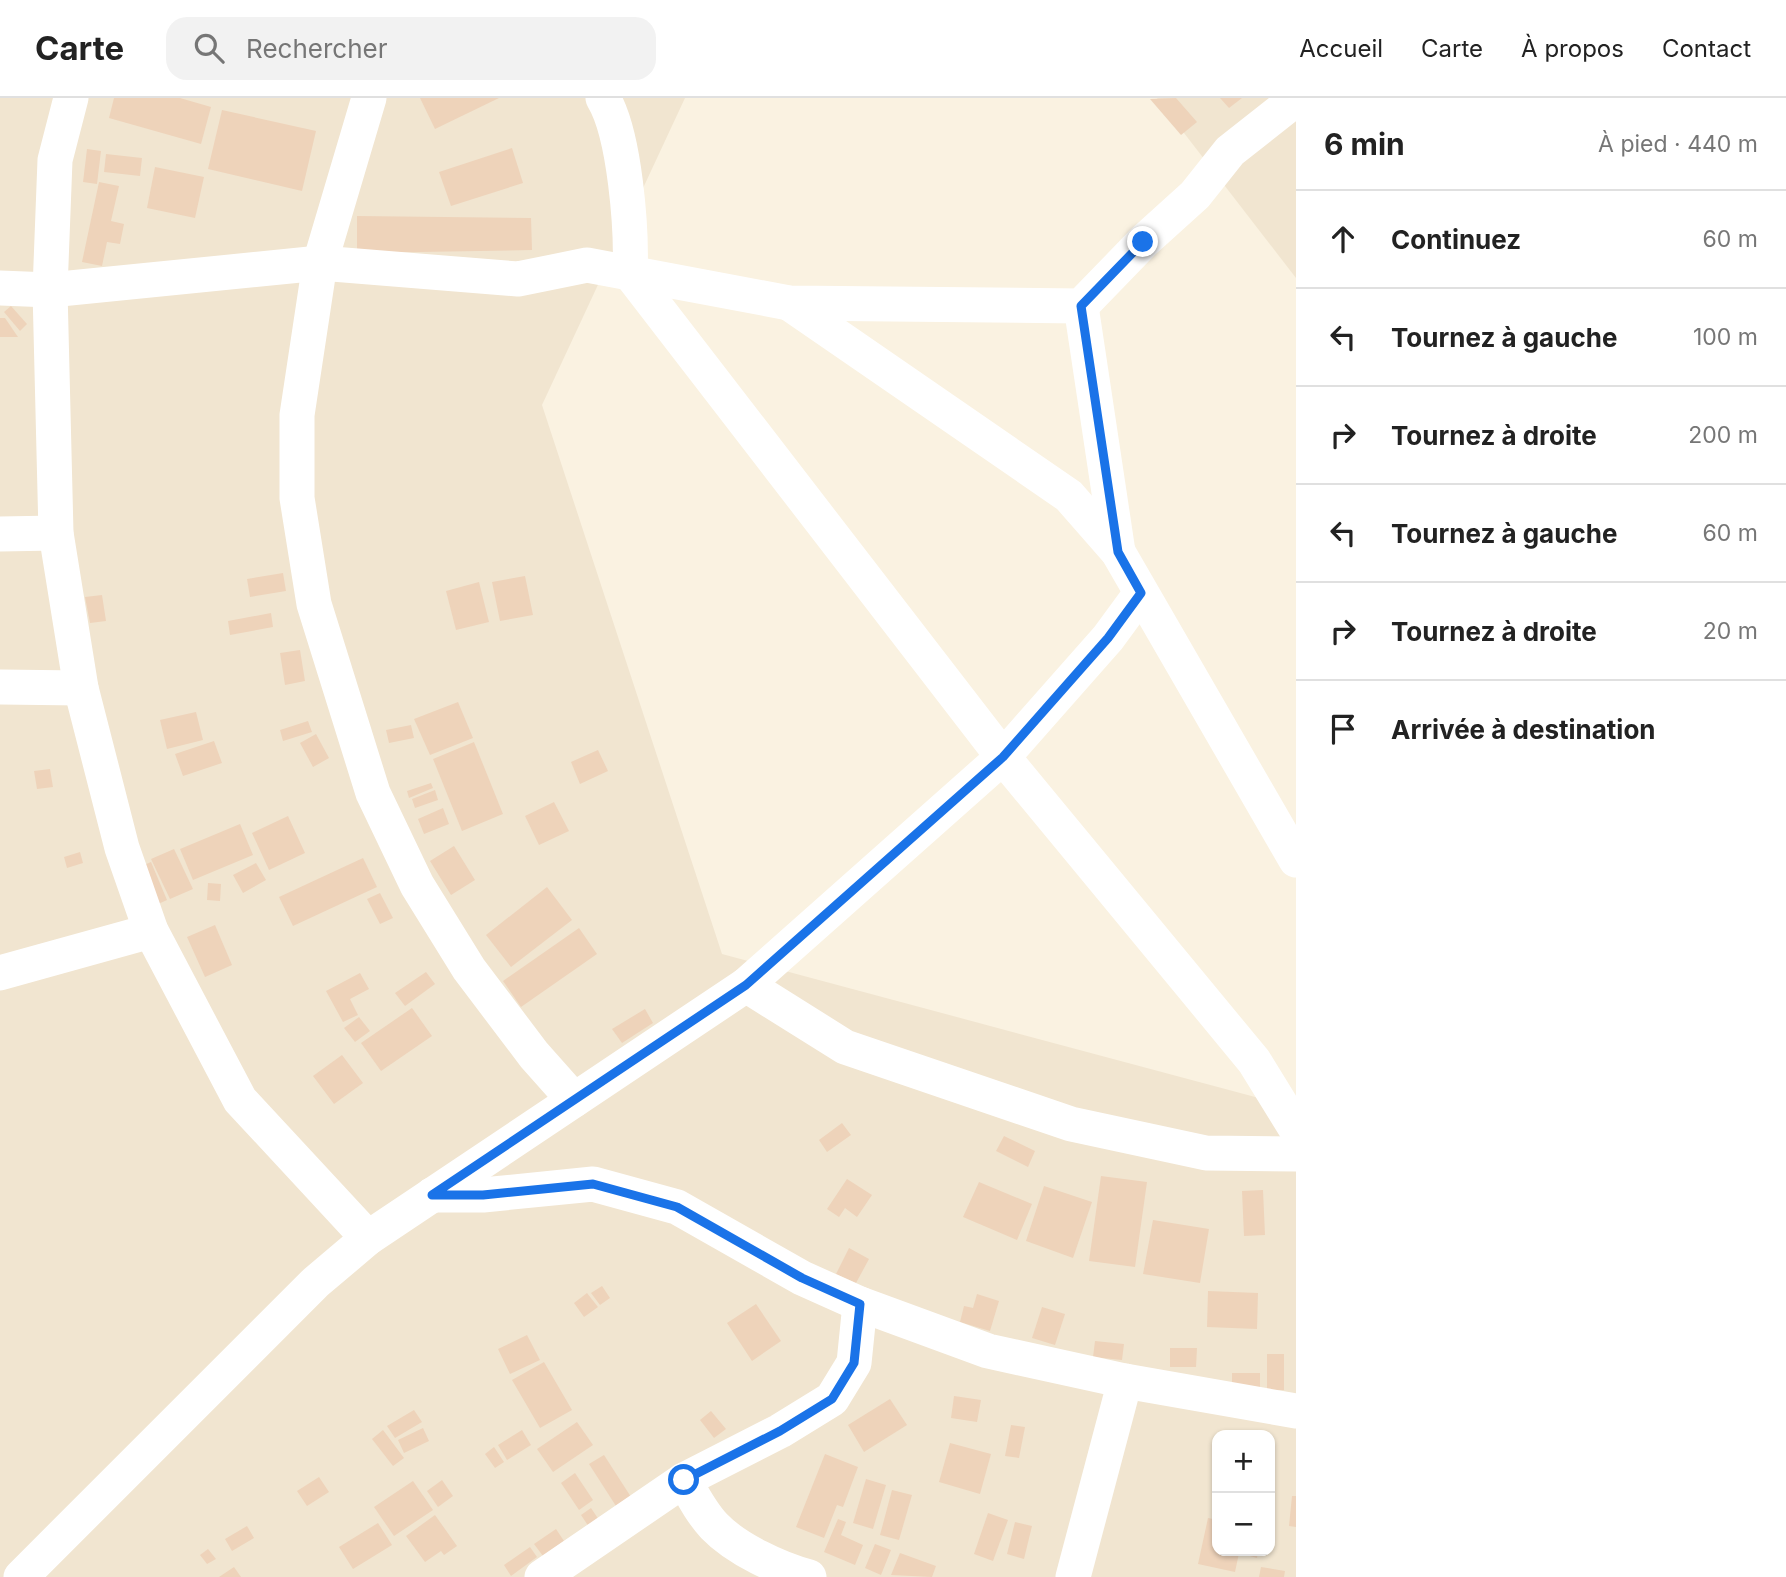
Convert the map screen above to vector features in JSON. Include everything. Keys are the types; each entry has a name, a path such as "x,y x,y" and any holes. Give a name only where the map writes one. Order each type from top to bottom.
{"street":[{"path":"71,98 55,160 50,290 56,533 81,688 122,848 151,931 240,1100 368,1238"},
{"path":"369,98 320,263 297,415 297,498 314,604 373,793 416,885 469,970 534,1055 574,1100"},
{"path":"603,98 612,113 621,164 631,242 630,273 1003,757 1254,1061 1296,1129"},
{"path":"0,288 50,290 320,263 518,279 556,269 587,265 789,303 1081,306 1143,242 1195,195 1230,150 1296,99"},
{"path":"789,303 1069,496 1118,552 1296,860"},
{"path":"1081,306 1118,552"},
{"path":"0,534 56,533"},
{"path":"38,1569 316,1282 368,1238 746,985 1003,757 1108,638 1141,593"},
{"path":"0,687 81,688"},
{"path":"0,973 151,931"},
{"path":"746,985 845,1047 1070,1124 1206,1153 1296,1154"},
{"path":"432,1195 483,1195 593,1184 677,1207 802,1278 860,1304 988,1351 1125,1381 1296,1411"},
{"path":"542,1577 684,1480 780,1431 832,1399 854,1363 860,1304"},
{"path":"1073,1577 1125,1381"},
{"path":"684,1480 699,1507 715,1527 741,1546 795,1573 809,1577"}],"shaded area":[{"path":"0,98 685,98 542,405 722,954 1296,1108 1296,1577 0,1577"},
{"path":"1157,98 1296,98 1296,278"}],"building":[{"path":"114,98 180,98 211,107 201,144 109,118"},
{"path":"420,98 499,98 435,129"},
{"path":"1176,98 1197,122 1181,135 1150,99"},
{"path":"1220,98 1242,98 1229,108"},
{"path":"222,110 316,131 302,191 208,169"},
{"path":"512,148 523,183 451,206 439,172"},
{"path":"87,149 101,151 97,184 83,182"},
{"path":"106,154 142,158 140,176 104,172"},
{"path":"155,167 204,177 195,218 147,208"},
{"path":"99,182 119,186 111,221 124,224 120,244 107,242 102,266 82,262"},
{"path":"357,216 531,218 532,250 357,253"},
{"path":"11,306 27,324 20,331 4,312"},
{"path":"0,318 5,318 18,337 0,337"},
{"path":"283,573 286,591 250,597 247,579"},
{"path":"525,576 533,615 500,621 492,582"},
{"path":"479,582 489,622 456,630 446,591"},
{"path":"102,595 106,621 90,623 85,597"},
{"path":"271,613 273,627 230,635 228,621"},
{"path":"300,650 305,681 285,685 280,653"},
{"path":"458,702 473,738 430,755 414,719"},
{"path":"196,712 203,740 167,749 160,720"},
{"path":"308,721 312,732 283,741 280,730"},
{"path":"411,725 414,738 389,743 386,730"},
{"path":"316,734 329,758 313,767 300,743"},
{"path":"214,741 222,763 183,776 175,754"},
{"path":"474,742 503,814 462,831 433,759"},
{"path":"598,750 608,771 580,784 571,762"},
{"path":"50,769 53,787 37,789 34,771"},
{"path":"431,783 433,788 409,798 407,791"},
{"path":"435,790 438,800 415,808 412,799"},
{"path":"554,802 569,831 539,845 525,816"},
{"path":"443,808 449,824 424,834 418,819"},
{"path":"288,816 305,853 269,870 252,833"},
{"path":"240,824 253,855 193,880 180,849"},
{"path":"454,846 475,880 451,895 430,861"},
{"path":"174,849 193,889 170,899 151,859"},
{"path":"80,852 83,863 67,868 64,857"},
{"path":"363,858 377,887 293,926 279,897"},
{"path":"151,862 167,900 158,904 142,866"},
{"path":"256,863 266,880 243,893 233,875"},
{"path":"208,883 221,884 220,901 207,900"},
{"path":"547,887 572,920 511,967 486,935"},
{"path":"380,893 393,918 380,924 367,899"},
{"path":"215,925 232,965 205,977 187,937"},
{"path":"579,928 597,954 521,1007 503,981"},
{"path":"426,972 435,984 405,1006 395,993"},
{"path":"360,973 369,989 350,999 358,1015 343,1022 326,991"},
{"path":"412,1008 432,1036 381,1071 361,1043"},
{"path":"645,1009 653,1023 622,1043 612,1029"},
{"path":"359,1017 370,1031 355,1042 344,1028"},
{"path":"342,1055 363,1083 334,1104 313,1076"},
{"path":"842,1123 851,1135 827,1152 819,1140"},
{"path":"1004,1136 1035,1151 1028,1167 996,1151"},
{"path":"1101,1176 1147,1182 1135,1267 1089,1261"},
{"path":"847,1179 872,1195 857,1217 845,1208 839,1217 827,1209"},
{"path":"979,1182 1032,1204 1017,1240 963,1217"},
{"path":"1044,1186 1092,1202 1073,1258 1026,1241"},
{"path":"1263,1190 1265,1235 1244,1236 1242,1191"},
{"path":"1153,1220 1209,1229 1200,1283 1143,1274"},
{"path":"849,1248 869,1259 856,1283 836,1274"},
{"path":"602,1286 610,1298 600,1305 591,1293"},
{"path":"1208,1291 1258,1293 1257,1329 1207,1327"},
{"path":"587,1293 598,1307 584,1317 574,1303"},
{"path":"977,1294 999,1301 990,1331 960,1322 964,1306 973,1308"},
{"path":"756,1304 781,1341 752,1361 727,1323"},
{"path":"1042,1307 1065,1314 1055,1345 1032,1338"},
{"path":"527,1335 540,1360 510,1374 498,1349"},
{"path":"1095,1341 1124,1344 1122,1360 1093,1357"},
{"path":"1170,1348 1197,1348 1196,1367 1170,1367"},
{"path":"1267,1354 1284,1354 1284,1390 1267,1390"},
{"path":"544,1362 572,1410 540,1428 512,1380"},
{"path":"1232,1373 1260,1373 1260,1392 1232,1391"},
{"path":"954,1396 981,1400 977,1422 951,1418"},
{"path":"890,1399 907,1425 864,1452 848,1425"},
{"path":"414,1410 422,1422 395,1438 387,1426"},
{"path":"711,1411 726,1429 714,1438 700,1420"},
{"path":"577,1422 593,1445 553,1472 537,1449"},
{"path":"1011,1425 1025,1427 1019,1458 1005,1456"},
{"path":"423,1428 429,1441 404,1453 398,1440"},
{"path":"383,1430 404,1458 393,1466 372,1439"},
{"path":"522,1430 531,1445 507,1460 498,1445"},
{"path":"950,1443 991,1454 980,1494 939,1482"},
{"path":"494,1447 504,1462 495,1468 485,1454"},
{"path":"825,1454 858,1467 843,1507 837,1505 824,1538 796,1527"},
{"path":"604,1455 631,1497 616,1506 589,1464"},
{"path":"575,1473 593,1500 579,1510 561,1483"},
{"path":"319,1477 329,1492 307,1506 297,1491"},
{"path":"866,1479 886,1485 873,1529 853,1523"},
{"path":"442,1480 453,1496 438,1507 427,1491"},
{"path":"413,1481 433,1510 394,1536 374,1507"},
{"path":"892,1490 912,1495 899,1540 880,1535"},
{"path":"1292,1496 1296,1496 1296,1527 1289,1526"},
{"path":"591,1508 599,1520 589,1527 581,1515"},
{"path":"988,1513 1008,1520 993,1561 974,1554"},
{"path":"435,1515 457,1546 444,1555 441,1551 425,1562 406,1536"},
{"path":"1208,1518 1212,1519 1212,1556 1238,1556 1235,1572 1198,1564"},
{"path":"838,1519 846,1522 841,1535 863,1545 855,1565 824,1552"},
{"path":"1015,1522 1032,1526 1024,1559 1007,1554"},
{"path":"378,1523 392,1545 353,1569 339,1547"},
{"path":"247,1526 254,1538 232,1551 225,1539"},
{"path":"556,1529 564,1541 543,1556 534,1544"},
{"path":"875,1544 891,1550 881,1575 865,1568"},
{"path":"530,1547 537,1557 511,1576 504,1565"},
{"path":"208,1549 216,1559 207,1564 200,1555"},
{"path":"900,1553 936,1566 932,1577 891,1575"},
{"path":"234,1567 241,1577 219,1577"},
{"path":"1261,1567 1285,1571 1284,1577 1259,1577"}],"route":[{"path":"684,1480 780,1431 832,1399 854,1363 860,1304 802,1278 677,1207 593,1184 483,1195 432,1195 746,985 1003,757 1108,638 1141,593 1118,552 1081,306 1143,242"}]}
